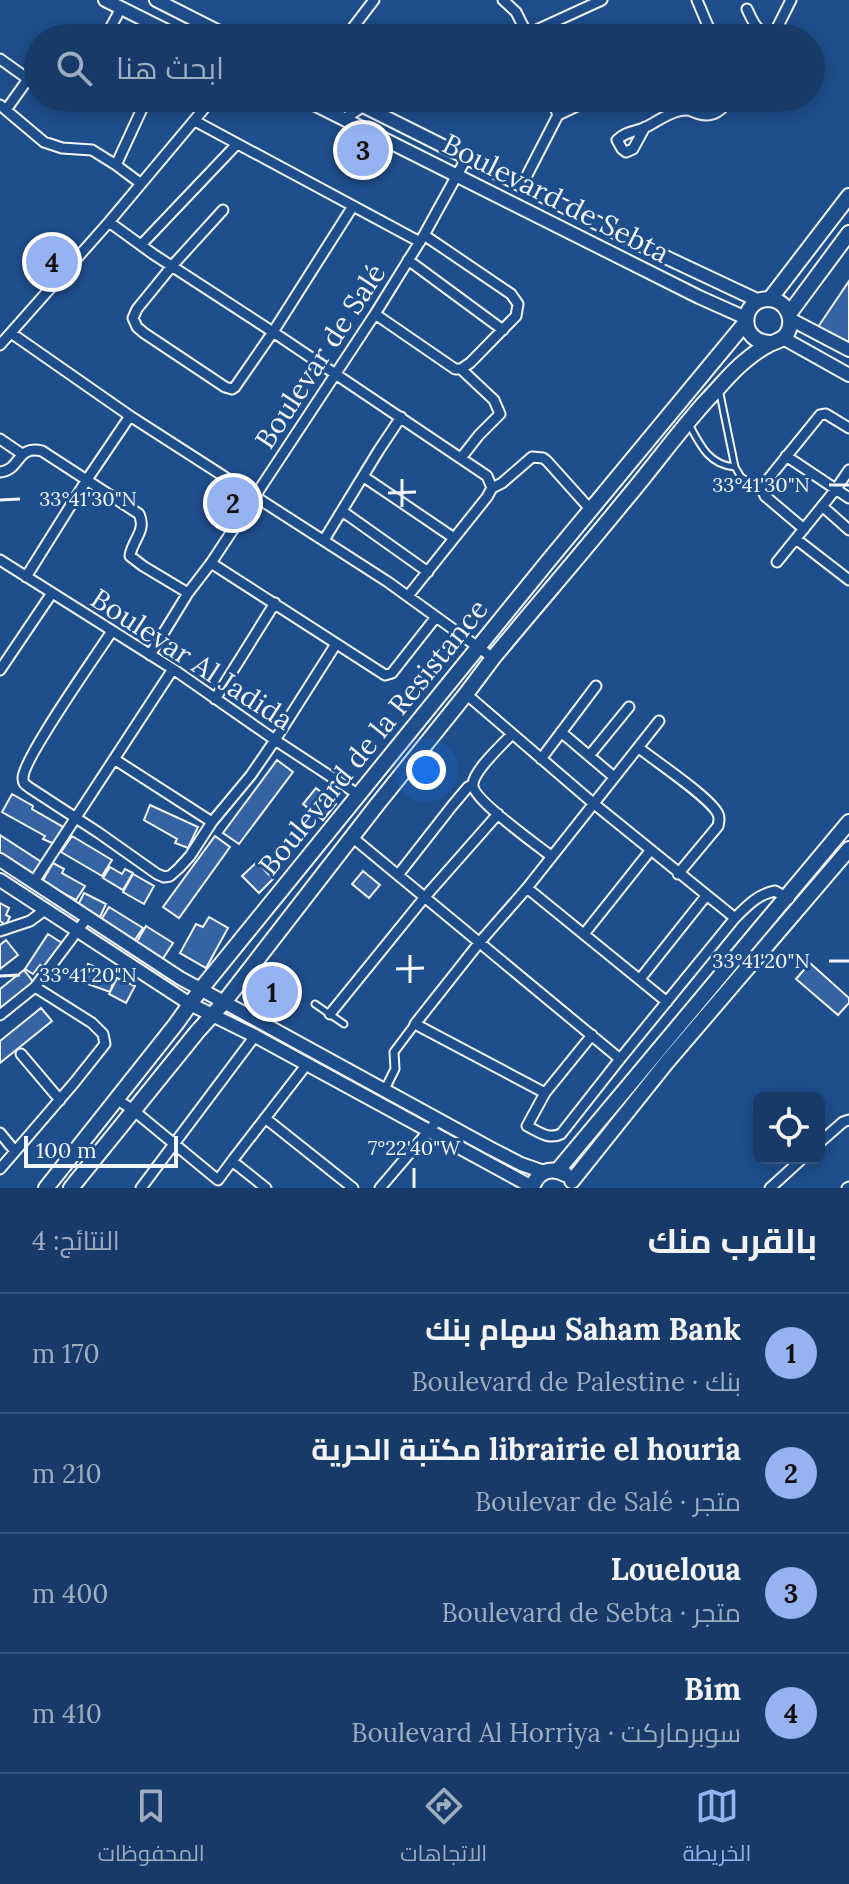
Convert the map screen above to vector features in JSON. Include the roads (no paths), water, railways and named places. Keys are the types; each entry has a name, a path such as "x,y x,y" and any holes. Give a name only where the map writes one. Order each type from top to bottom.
{"main road":[{"path":"849,196 765,300 753,305 746,320 751,336 764,343 777,341 787,333 790,316 849,233"},
{"path":"765,300 782,304 790,316"},
{"name":"Boulevard de la Resistance","path":"46,1188 201,989 746,320"},
{"name":"Boulevard de la Resistance","path":"71,1188 225,1001 493,658 719,388 744,362 777,341"},
{"path":"532,1187 534,1180 551,1171 849,822"},
{"path":"551,1171 568,1176 572,1185 667,1062 849,849"}],"street":[{"path":"105,0 153,24"},
{"path":"156,0 203,24"},
{"path":"356,24 374,0"},
{"path":"503,0 516,12 521,24"},
{"path":"553,24 602,0"},
{"path":"697,0 707,24"},
{"path":"779,24 791,0"},
{"path":"112,24 121,8"},
{"path":"747,9 754,24"},
{"path":"0,59 24,76"},
{"path":"24,83 3,107 44,142 62,148 92,150 140,183"},
{"path":"116,165 141,112"},
{"path":"0,345 201,112"},
{"name":"Boulevard de Sebta","path":"330,112 746,320"},
{"path":"344,119 354,112"},
{"name":"Boulevard de Sebta","path":"375,112 659,254 765,300"},
{"path":"522,185 558,115 564,112"},
{"path":"645,127 679,112"},
{"path":"692,112 702,115 717,112"},
{"path":"195,121 353,206 422,238 496,282 515,297 517,311 503,330 461,369"},
{"path":"141,245 237,144"},
{"name":"Boulevar de Salé","path":"150,655 188,593 211,563 375,314 467,157"},
{"path":"223,210 137,309 134,323 144,333 232,389 273,332 353,206"},
{"path":"109,222 487,476 492,488"},
{"path":"408,260 503,330"},
{"path":"375,314 450,367 461,369 494,400 500,414 461,458"},
{"path":"790,316 849,350"},
{"path":"11,333 130,416 408,596 493,658"},
{"path":"777,341 849,375"},
{"path":"804,529 765,496 762,489 820,415 826,414 849,428"},
{"path":"26,577 130,416"},
{"path":"324,540 401,417"},
{"path":"0,439 22,454"},
{"path":"0,472 9,470 22,454 30,450 42,451 139,514 141,530 130,552 133,559 188,593"},
{"path":"786,456 849,498"},
{"path":"408,596 492,488 502,483 527,459 543,458 547,461 591,510"},
{"path":"777,562 849,470"},
{"path":"364,477 454,538"},
{"path":"822,506 849,530"},
{"path":"342,511 428,572"},
{"path":"796,539 849,580"},
{"name":"Boulevar Al Jadida","path":"0,560 173,669 359,795"},
{"path":"211,563 388,675 436,617"},
{"path":"0,670 52,593"},
{"path":"215,699 275,603"},
{"path":"112,631 29,760 24,783 164,877 179,868 251,775 336,644"},
{"path":"33,883 173,669"},
{"path":"541,759 596,686"},
{"path":"466,694 650,851 735,918"},
{"path":"589,756 629,707"},
{"path":"384,1091 395,1069 394,1052 659,721"},
{"path":"561,732 614,777"},
{"path":"398,875 512,734"},
{"path":"639,748 689,786 719,817 718,826 678,874"},
{"path":"114,759 212,822"},
{"path":"473,784 477,795 551,856"},
{"path":"330,1014 424,898 498,814"},
{"path":"352,837 620,1059"},
{"path":"584,934 650,851"},
{"path":"0,860 180,978 521,1164 551,1171"},
{"path":"0,880 190,1004 255,1036 532,1187"},
{"path":"527,888 667,1002"},
{"path":"592,1035 545,1093 527,1126 548,1137 561,1134 735,918 749,905 766,893 775,891 798,909"},
{"path":"640,979 706,896"},
{"path":"0,931 30,921 45,910"},
{"path":"0,1015 35,987 87,918"},
{"path":"0,1169 105,1044 102,1031 35,987"},
{"path":"415,1024 545,1093"},
{"path":"141,1188 255,1036"},
{"path":"21,1054 60,1100"},
{"path":"218,1180 307,1064"},
{"path":"115,1098 229,1188"},
{"path":"265,1118 353,1188"},
{"path":"380,1188 438,1120"},
{"path":"825,1138 849,1120"},
{"path":"0,1133 14,1150"},
{"path":"232,1161 266,1188"},
{"path":"770,1188 796,1164"},
{"path":"245,1188 253,1177"}],"lane":[{"path":"719,388 735,467 741,477 762,489"},
{"path":"689,423 707,454 719,463 735,467"},
{"path":"315,1004 344,1024"}],"place":[{"name":"Loueloua","path":"363,150"},
{"name":"Bim","path":"52,262"},
{"name":"librairie el houria مكتبة الحرية","path":"233,503"},
{"name":"Saham Bank سهام بنك","path":"272,992"}]}
